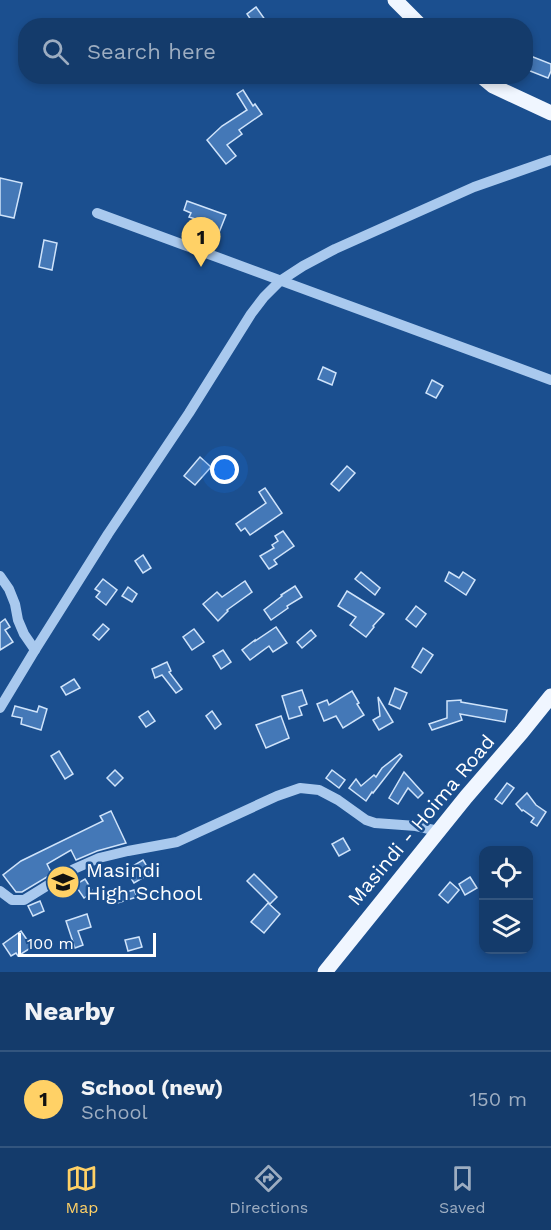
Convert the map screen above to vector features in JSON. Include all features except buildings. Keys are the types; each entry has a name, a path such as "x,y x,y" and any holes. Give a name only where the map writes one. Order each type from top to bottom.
{"main road":[{"path":"395,0 413,18"},
{"path":"491,84 551,113"},
{"name":"Masindi - Hoima Road","path":"325,972 438,831 551,696"}],"street":[{"path":"0,708 34,650 251,314 280,281 335,249 411,215 474,187 551,160"},
{"path":"97,213 551,380"},
{"path":"0,576 9,589 18,620 34,650"},
{"path":"0,891 12,900 24,900 74,869 99,858 177,842 277,796 300,788 318,790 338,800 366,820 375,823 416,826 438,831"}],"place":[{"name":"School (new)","path":"201,267"},
{"name":"Masindi High School","path":"63,882"}]}
